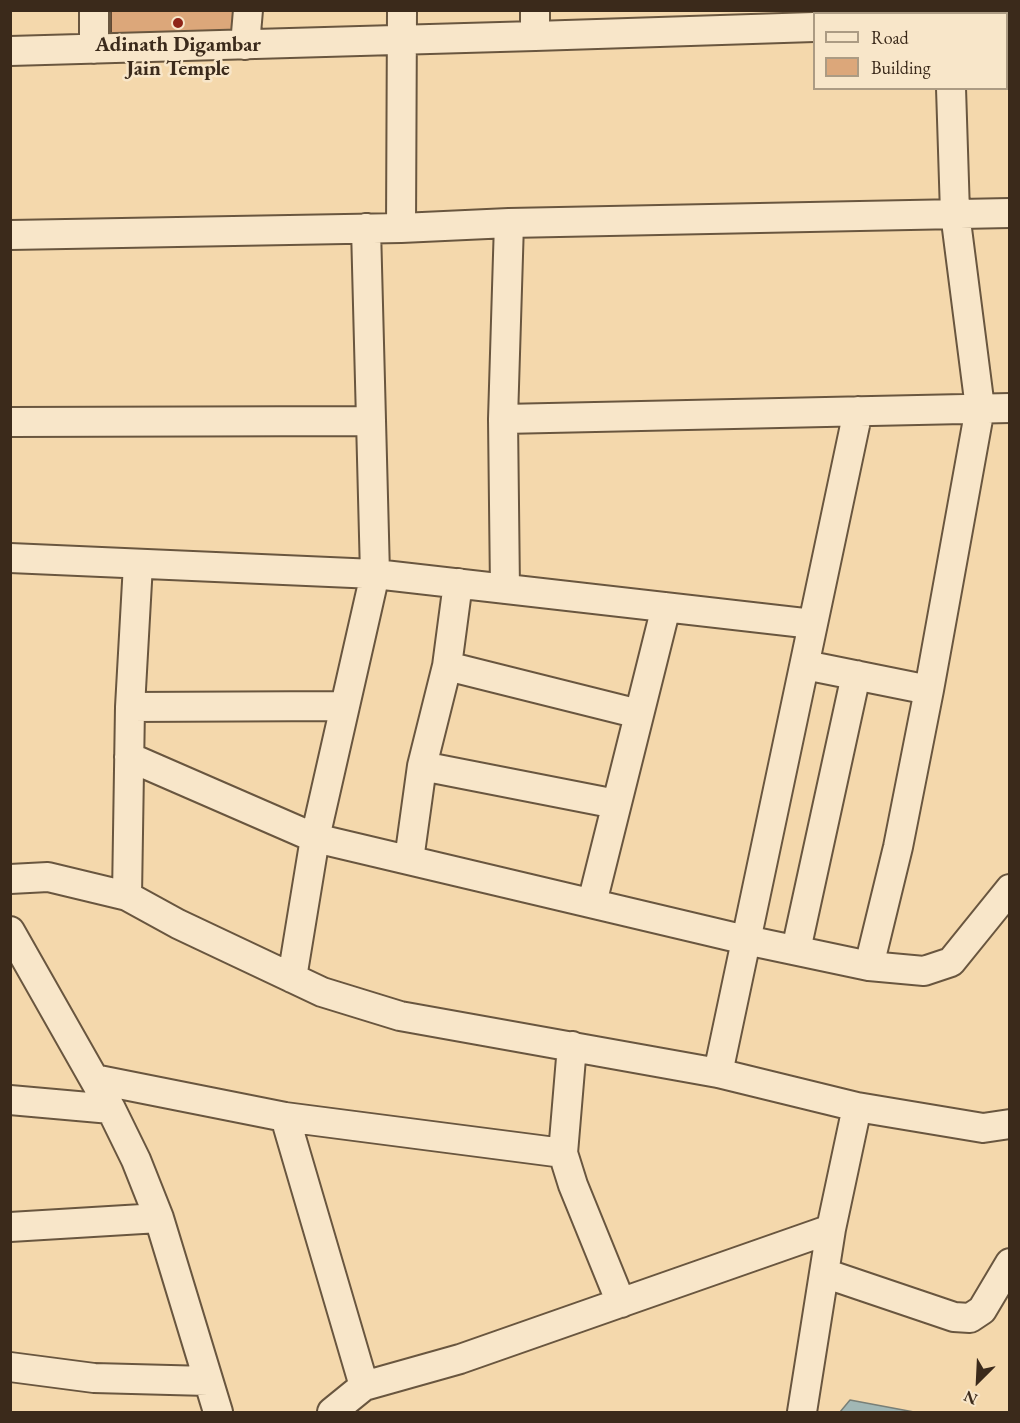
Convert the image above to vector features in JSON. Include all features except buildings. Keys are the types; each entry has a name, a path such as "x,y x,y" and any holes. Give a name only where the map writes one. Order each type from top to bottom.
{"street":[{"path":"94,10 94,49"},
{"path":"245,45 248,10"},
{"path":"401,228 402,10"},
{"path":"10,51 402,41 535,23 779,20 813,27"},
{"path":"869,966 898,847 980,408 955,213 951,90"},
{"path":"10,235 1010,213"},
{"path":"505,589 502,419 509,223"},
{"path":"292,978 315,838 375,574 366,228"},
{"path":"502,419 1010,408"},
{"path":"718,1073 858,411"},
{"path":"10,422 371,421"},
{"path":"10,558 375,574 813,624"},
{"path":"126,896 130,707 138,564"},
{"path":"409,860 422,766 447,666 458,584"},
{"path":"592,903 666,607"},
{"path":"805,665 929,690"},
{"path":"447,666 639,714"},
{"path":"796,951 856,675"},
{"path":"130,707 345,706"},
{"path":"129,757 315,838 746,940 869,966 924,971 951,962 1010,890"},
{"path":"422,766 616,804"},
{"path":"10,879 48,877 126,896 178,924 322,992 400,1016 718,1073 857,1107 983,1128 1010,1124"},
{"path":"10,931 111,1109 136,1160 159,1218 218,1413"},
{"path":"572,1046 563,1153 573,1185 621,1303"},
{"path":"94,1079 285,1117 563,1153"},
{"path":"10,1100 111,1109"},
{"path":"802,1413 831,1229 857,1107"},
{"path":"285,1117 364,1386"},
{"path":"10,1227 159,1218"},
{"path":"332,1413 364,1386 460,1359 831,1229"},
{"path":"824,1273 954,1317 969,1318 982,1310 1010,1263"},
{"path":"10,1367 94,1378 208,1381"}],"water":[{"path":"850,1400 914,1412 840,1412"}],"place":[{"name":"Adinath Digambar Jain Temple","path":"178,23"}]}
